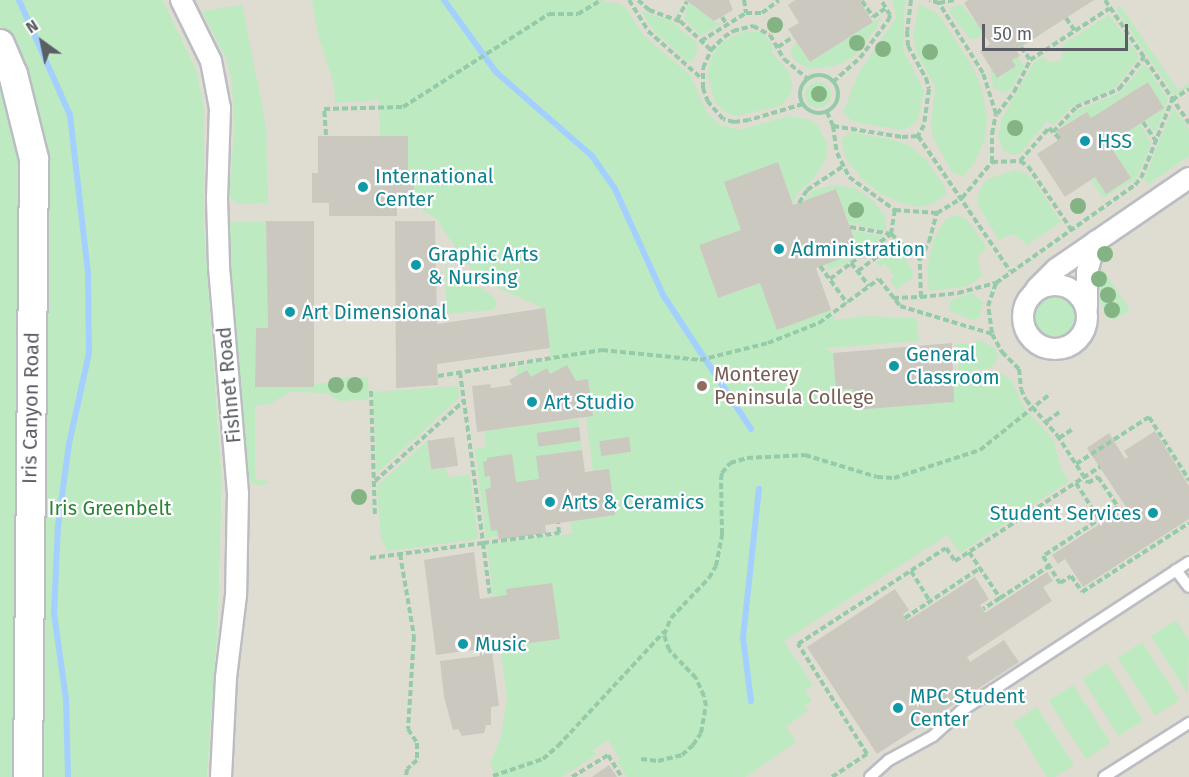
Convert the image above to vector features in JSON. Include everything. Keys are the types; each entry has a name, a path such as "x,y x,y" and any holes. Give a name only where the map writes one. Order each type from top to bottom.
{"street":[{"name":"Fishnet Road","path":"181,0 211,61 220,108 217,198 219,267 238,494 236,595 226,678 221,777"},
{"name":"Iris Canyon Road","path":"0,44 13,74 34,159 28,777"},
{"path":"1096,242 1087,272 1088,318 1080,338 1062,348 1041,346 1026,332 1023,321 1027,301 1034,292 1056,269 1189,178"},
{"path":"1034,292 1053,284 1064,285 1074,290 1087,307"}],"lane":[{"path":"870,777 889,760 933,736 961,711 1189,562"},
{"path":"1176,570 1189,587"},
{"path":"1104,777 1189,723"}],"path":[{"path":"326,135 324,109 403,107 549,14 578,14 601,0"},
{"path":"629,0 648,32 701,78"},
{"path":"638,0 649,10 677,20 711,50"},
{"path":"744,0 746,13"},
{"path":"701,41 746,13 762,13 779,0"},
{"path":"833,82 860,58 887,23 890,15 881,0"},
{"path":"911,0 907,31 908,46 926,78 929,89 924,125 918,136"},
{"path":"929,0 939,3 954,0"},
{"path":"1105,0 1189,123"},
{"path":"677,20 687,1"},
{"path":"862,1 873,17 886,8"},
{"path":"827,112 833,126 834,141 842,167 858,185 896,210 937,213 962,198 992,162 992,134 996,114 990,92 975,57 939,3"},
{"path":"996,114 1014,92 1030,60 1110,8"},
{"path":"722,17 727,25"},
{"path":"1066,18 1075,31"},
{"path":"803,104 734,122 723,119 715,112 702,88 701,78 711,50 733,31 753,26 770,35 790,66 808,79"},
{"path":"778,47 793,37"},
{"path":"1021,47 1030,60"},
{"path":"1053,132 1076,107 1119,89 1144,57"},
{"path":"820,75 833,82 838,98 827,112 815,113 803,104 800,90 808,79 820,75"},
{"path":"893,298 958,293 996,283 1135,185 1141,178 1172,100 1189,89"},
{"path":"1143,122 1155,140"},
{"path":"833,126 902,137 918,136"},
{"path":"1020,161 1048,128 1060,139"},
{"path":"918,136 1010,271"},
{"path":"992,162 1020,161 1029,166 1071,229"},
{"path":"799,203 807,190 842,167"},
{"path":"830,279 891,234 896,210"},
{"path":"921,297 920,259 929,242 937,213"},
{"path":"850,227 891,234 920,259"},
{"path":"858,271 898,242"},
{"path":"852,263 869,286"},
{"path":"820,266 847,303"},
{"path":"438,376 602,350 700,360 768,343 819,323 879,279 900,306 992,334"},
{"path":"996,283 988,306 992,334 1002,352 1019,369 1021,389 1032,406 1047,421 1088,483 1098,477 1118,507 1043,556 1060,583 1071,576 1082,592 1189,523"},
{"path":"460,372 490,597"},
{"path":"371,391 375,515"},
{"path":"493,776 543,759 558,746 665,632 671,618 709,578 716,566 722,534 722,473 730,463 747,458 805,455 877,477 894,478 980,450 999,438 1032,406 1050,394"},
{"path":"374,482 464,400"},
{"path":"1047,421 1061,411"},
{"path":"1076,464 1149,417 1189,480"},
{"path":"1059,438 1074,429"},
{"path":"832,777 867,753 798,644 946,548 955,561 1100,467"},
{"path":"1076,483 1100,519"},
{"path":"370,558 559,533 558,523"},
{"path":"969,552 1000,598"},
{"path":"400,554 414,636 408,729 417,743 417,760 407,769 406,777"},
{"path":"983,609 1049,566"},
{"path":"905,618 980,568"},
{"path":"911,571 930,601"},
{"path":"640,759 658,761 682,755 701,733 704,719 706,705 700,686 669,650 665,632"},
{"path":"572,777 608,754 622,777"}],"shaded area":[{"name":"Monterey Peninsula College","path":"163,0 1189,0 1189,777 207,777 218,625 222,482 204,225 204,108 197,71"}],"green space":[{"name":"Iris Greenbelt","path":"0,0 163,0 197,71 204,108 204,225 222,482 218,625 207,777 0,777"},
{"path":"312,0 599,0 619,4 625,7 643,35 691,76 707,113 720,125 739,130 789,116 811,120 818,126 827,144 826,159 815,177 797,194 793,205 778,162 741,230 699,245 718,298 760,283 778,330 831,310 835,320 865,316 916,318 919,341 826,348 833,353 836,390 853,389 855,410 954,402 953,380 955,378 1003,374 1012,381 1024,408 1053,439 1062,471 1069,481 960,553 947,535 784,641 813,685 805,690 812,701 804,706 808,711 786,726 796,742 745,777 627,777 617,761 620,759 608,740 593,750 596,755 562,777 495,777 490,763 500,740 507,700 500,642 513,641 514,645 560,639 551,583 506,589 507,595 493,597 487,544 572,534 570,521 593,471 586,418 593,416 588,379 576,381 567,365 550,374 547,368 531,377 517,376 516,371 519,367 551,359 545,309 496,287 477,274 463,259 436,218 416,207 408,173 408,136 380,136 379,100 335,103 334,85 318,35"},
{"path":"892,0 905,0 903,50 924,91 918,120 908,128 900,130 852,121 843,112 859,72 896,18"},
{"path":"689,2 721,24 701,36 684,18"},
{"path":"242,4 266,125 268,203 237,204 229,196 234,130 232,81 226,58 202,12"},
{"path":"919,4 938,14 973,67 982,90 987,119 985,138 975,162 964,176 952,172 933,138 931,123 935,86 916,52 913,37"},
{"path":"961,4 983,32 978,38 970,39 949,12 950,8"},
{"path":"1120,5 1178,90 1189,83 1189,86 1175,96 1116,10"},
{"path":"641,11 671,21 695,41 698,49 692,61 687,61 654,31"},
{"path":"1109,15 1139,56 1138,59 1115,88 1071,107 1053,126 1047,121 1021,153 1012,155 1004,151 998,138 1001,120 1034,62 1043,57 1049,62 1060,61 1064,51 1062,45"},
{"path":"881,17 876,29 855,55 836,66 809,69 794,60 790,50 797,42 810,62"},
{"path":"745,31 762,32 772,44 772,53 789,72 792,85 791,93 782,105 737,116 728,114 715,102 707,74 714,51 724,41"},
{"path":"1018,57 1024,66 1011,89 1003,93 993,87 990,71 992,69 998,78 1016,66 1012,60"},
{"path":"1143,65 1147,67 1168,100 1156,131 1153,131 1146,120 1164,108 1147,82 1091,118 1086,112 1058,128 1078,110 1120,93"},
{"path":"818,82 827,86 831,95 827,104 818,108 809,104 805,95 809,86"},
{"path":"1173,108 1189,129 1189,156 1147,185 1144,179"},
{"path":"1140,124 1151,143 1140,171 1135,180 1103,198 1091,180 1095,177 1106,194 1131,178 1109,144"},
{"path":"850,132 893,140 910,146 927,161 946,189 946,194 934,203 918,207 901,203 878,192 862,179 847,160 841,140"},
{"path":"1015,170 1025,173 1034,181 1061,222 1027,245 1016,235 1009,235 999,240 978,205 978,194 985,180"},
{"path":"834,185 855,188 872,200 885,216 886,231 849,223 836,189 803,201 814,190"},
{"path":"955,215 967,219 987,248 979,255 978,260 982,276 968,286 929,291 927,267 934,239 945,220"},
{"path":"233,221 266,221 268,328 256,328 255,387 329,383 329,377 368,377 369,400 340,401 326,393 289,392 270,404 255,405 255,480 271,481 263,486 251,482 245,471 226,226"},
{"path":"852,231 884,236 848,262 829,270 826,264 859,252"},
{"path":"1105,249 1110,249 1111,253 1099,264 1130,310 1114,320 1106,317 1094,283 1101,253"},
{"path":"893,250 904,256 913,271 912,278 896,289 890,280 894,276 885,264 880,267 876,263"},
{"path":"446,265 495,298 497,306 492,310 446,314"},
{"path":"972,293 983,302 979,318 972,320 951,312 949,306 951,300"},
{"path":"1055,294 1070,301 1077,316 1070,331 1055,338 1040,331 1033,316 1040,301"},
{"path":"978,339 995,348 998,356 995,364 989,368 959,373 956,343 974,344"},
{"path":"458,386 459,398 377,473 373,392"},
{"path":"578,419 579,427 537,433 581,441 582,450 539,479 516,482 487,461 485,477 490,476 491,488 485,489 491,530 497,530 498,536 486,538 475,449 486,447 484,431"},
{"path":"427,441 431,470 446,468 448,477 470,475 478,539 388,551 381,539 377,486"},
{"path":"1176,620 1189,641 1188,694 1151,636"},
{"path":"1142,642 1180,700 1155,716 1118,658"},
{"path":"1107,663 1143,721 1118,736 1082,678"},
{"path":"1073,685 1111,743 1086,759 1049,701"},
{"path":"1037,707 1074,765 1055,777 1047,777 1013,722"}],"building":[{"path":"686,0 729,0 733,10 714,21"},
{"path":"795,0 864,0 860,2 873,22 810,62 788,29 799,23 788,5"},
{"path":"968,0 1094,0 1016,50 1020,56 1012,60 1016,66 997,78 980,51 990,44 964,3"},
{"name":"HSS","path":"1148,82 1164,108 1109,144 1131,178 1106,194 1095,177 1065,197 1037,154 1060,139 1056,132 1059,129 1087,112 1091,118"},
{"name":"International Center","path":"318,136 408,136 408,173 414,173 414,202 397,201 397,216 329,216 329,203 312,203 312,173 318,173"},
{"name":"Administration","path":"778,162 793,205 836,189 859,252 816,268 831,310 777,330 760,283 718,298 699,245 741,230 724,182"},
{"name":"Art Dimensional","path":"266,221 314,221 314,387 255,387 256,328 268,328"},
{"name":"Graphic Arts & Nursing","path":"395,221 435,221 437,324 545,308 550,348 437,364 438,385 396,388"},
{"name":"General Classroom","path":"952,343 954,402 855,410 853,389 836,390 833,353"},
{"name":"Art Studio","path":"567,365 576,381 588,379 593,416 477,432 472,386 490,384 491,388 512,385 509,380 527,370 531,377 547,368 550,374"},
{"path":"579,427 581,441 538,447 536,433"},
{"name":"Student Services","path":"1155,431 1189,486 1189,519 1083,587 1065,559 1058,564 1052,555 1126,507 1087,448 1109,433 1125,459 1128,457 1124,451"},
{"path":"454,437 458,466 431,469 427,441"},
{"path":"629,437 631,452 601,456 599,441"},
{"name":"Arts & Ceramics","path":"582,450 585,472 609,469 615,515 545,525 546,533 499,540 497,530 491,531 485,489 491,488 490,476 485,477 483,462 487,461 487,458 512,454 516,482 539,479 536,456"},
{"name":"Music","path":"474,552 480,599 507,595 506,589 552,583 560,639 514,645 513,641 491,643 499,706 491,707 491,725 486,725 484,733 462,736 458,729 453,730 444,697 440,661 480,656 479,649 436,655 424,560"},
{"name":"MPC Student Center","path":"1047,572 1053,581 1043,587 1052,601 967,657 970,662 1004,640 1019,662 877,754 807,647 895,589 909,610 903,614 907,621 975,577 989,599 980,605 985,613"},
{"path":"609,765 617,777 592,777"}],"waterway":[{"path":"19,0 70,115 88,273 89,353 69,444 58,525 54,613 66,700 68,777"},
{"path":"444,0 496,72 592,156 615,189 663,295 751,429"},
{"path":"751,701 743,638 759,489"}],"place":[{"name":"HSS","path":"1085,141"},
{"name":"International Center","path":"363,187"},
{"name":"Administration","path":"779,249"},
{"name":"Graphic Arts & Nursing","path":"416,265"},
{"name":"Art Dimensional","path":"290,312"},
{"name":"General Classroom","path":"894,366"},
{"name":"Monterey Peninsula College","path":"702,386"},
{"name":"Art Studio","path":"532,402"},
{"name":"Arts & Ceramics","path":"550,502"},
{"name":"Student Services","path":"1153,513"},
{"name":"Music","path":"463,644"},
{"name":"MPC Student Center","path":"898,708"}]}
